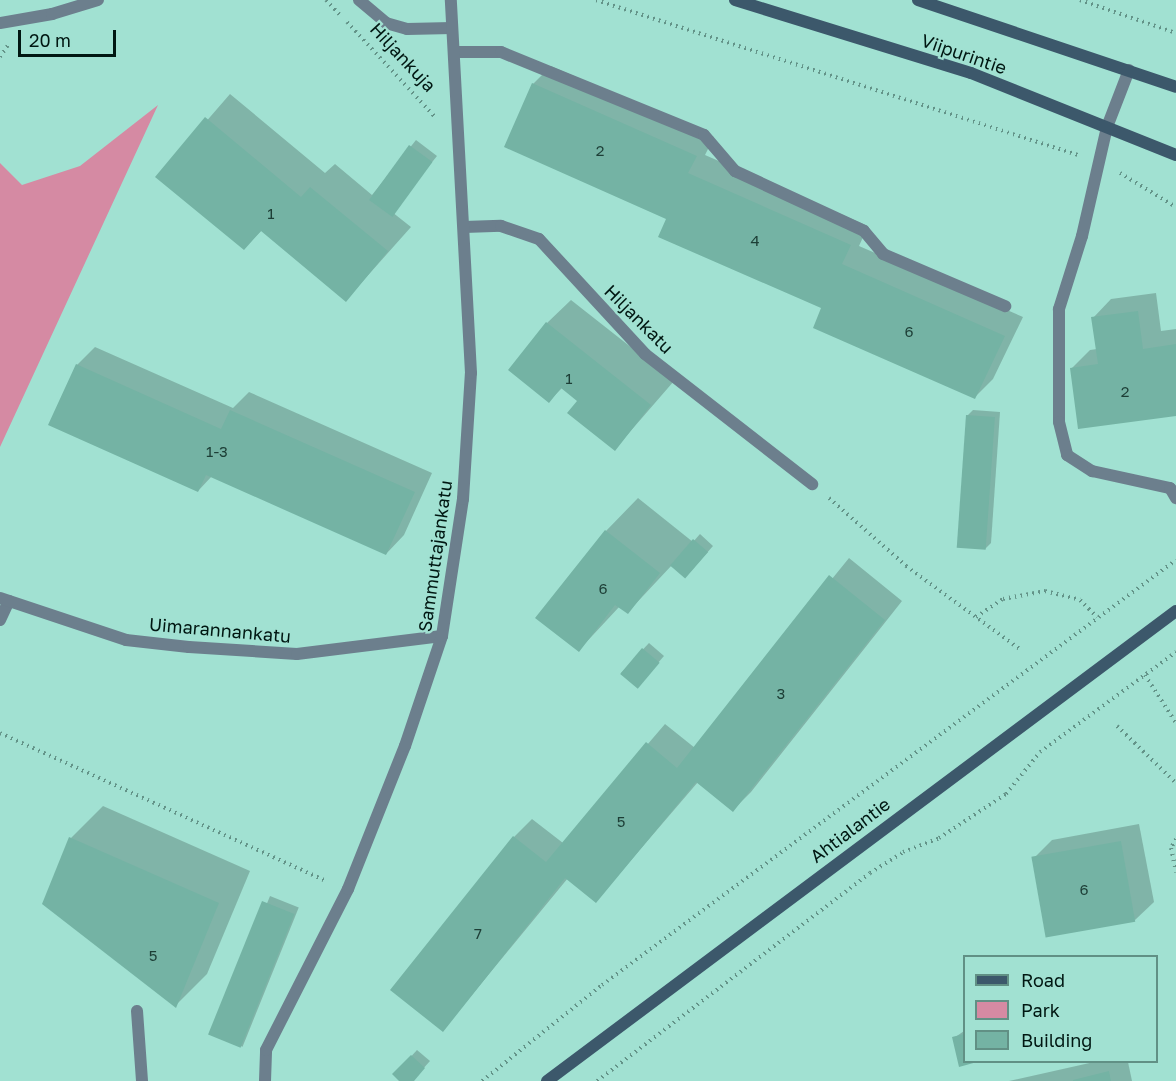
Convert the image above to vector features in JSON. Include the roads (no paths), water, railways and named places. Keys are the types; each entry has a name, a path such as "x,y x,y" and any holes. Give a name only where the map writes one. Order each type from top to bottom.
{"main road":[{"name":"Viipurintie","path":"735,0 971,73 1176,155"},
{"name":"Viipurintie","path":"918,0 1176,87"},
{"name":"Ahtialantie","path":"547,1081 1176,611"}],"street":[{"path":"0,23 52,15 98,0"},
{"name":"Hiljankuja","path":"359,0 386,23 407,29 452,28"},
{"name":"Sammuttajankatu","path":"265,1081 266,1050 280,1017 348,889 401,757 442,636 464,499 471,373 461,128 451,0"},
{"path":"455,52 501,52 704,135 735,171 864,231 883,254 1005,306"},
{"path":"1129,70 1107,127 1102,162 1059,309 1059,422 1067,455 1092,471 1170,488 1176,498"},
{"name":"Hiljankatu","path":"464,227 501,226 539,239 645,354 812,484"},
{"path":"0,620 4,599"},
{"name":"Uimarannankatu","path":"4,599 126,640 189,647 297,654 442,636"},
{"path":"137,1011 142,1081"}]}
